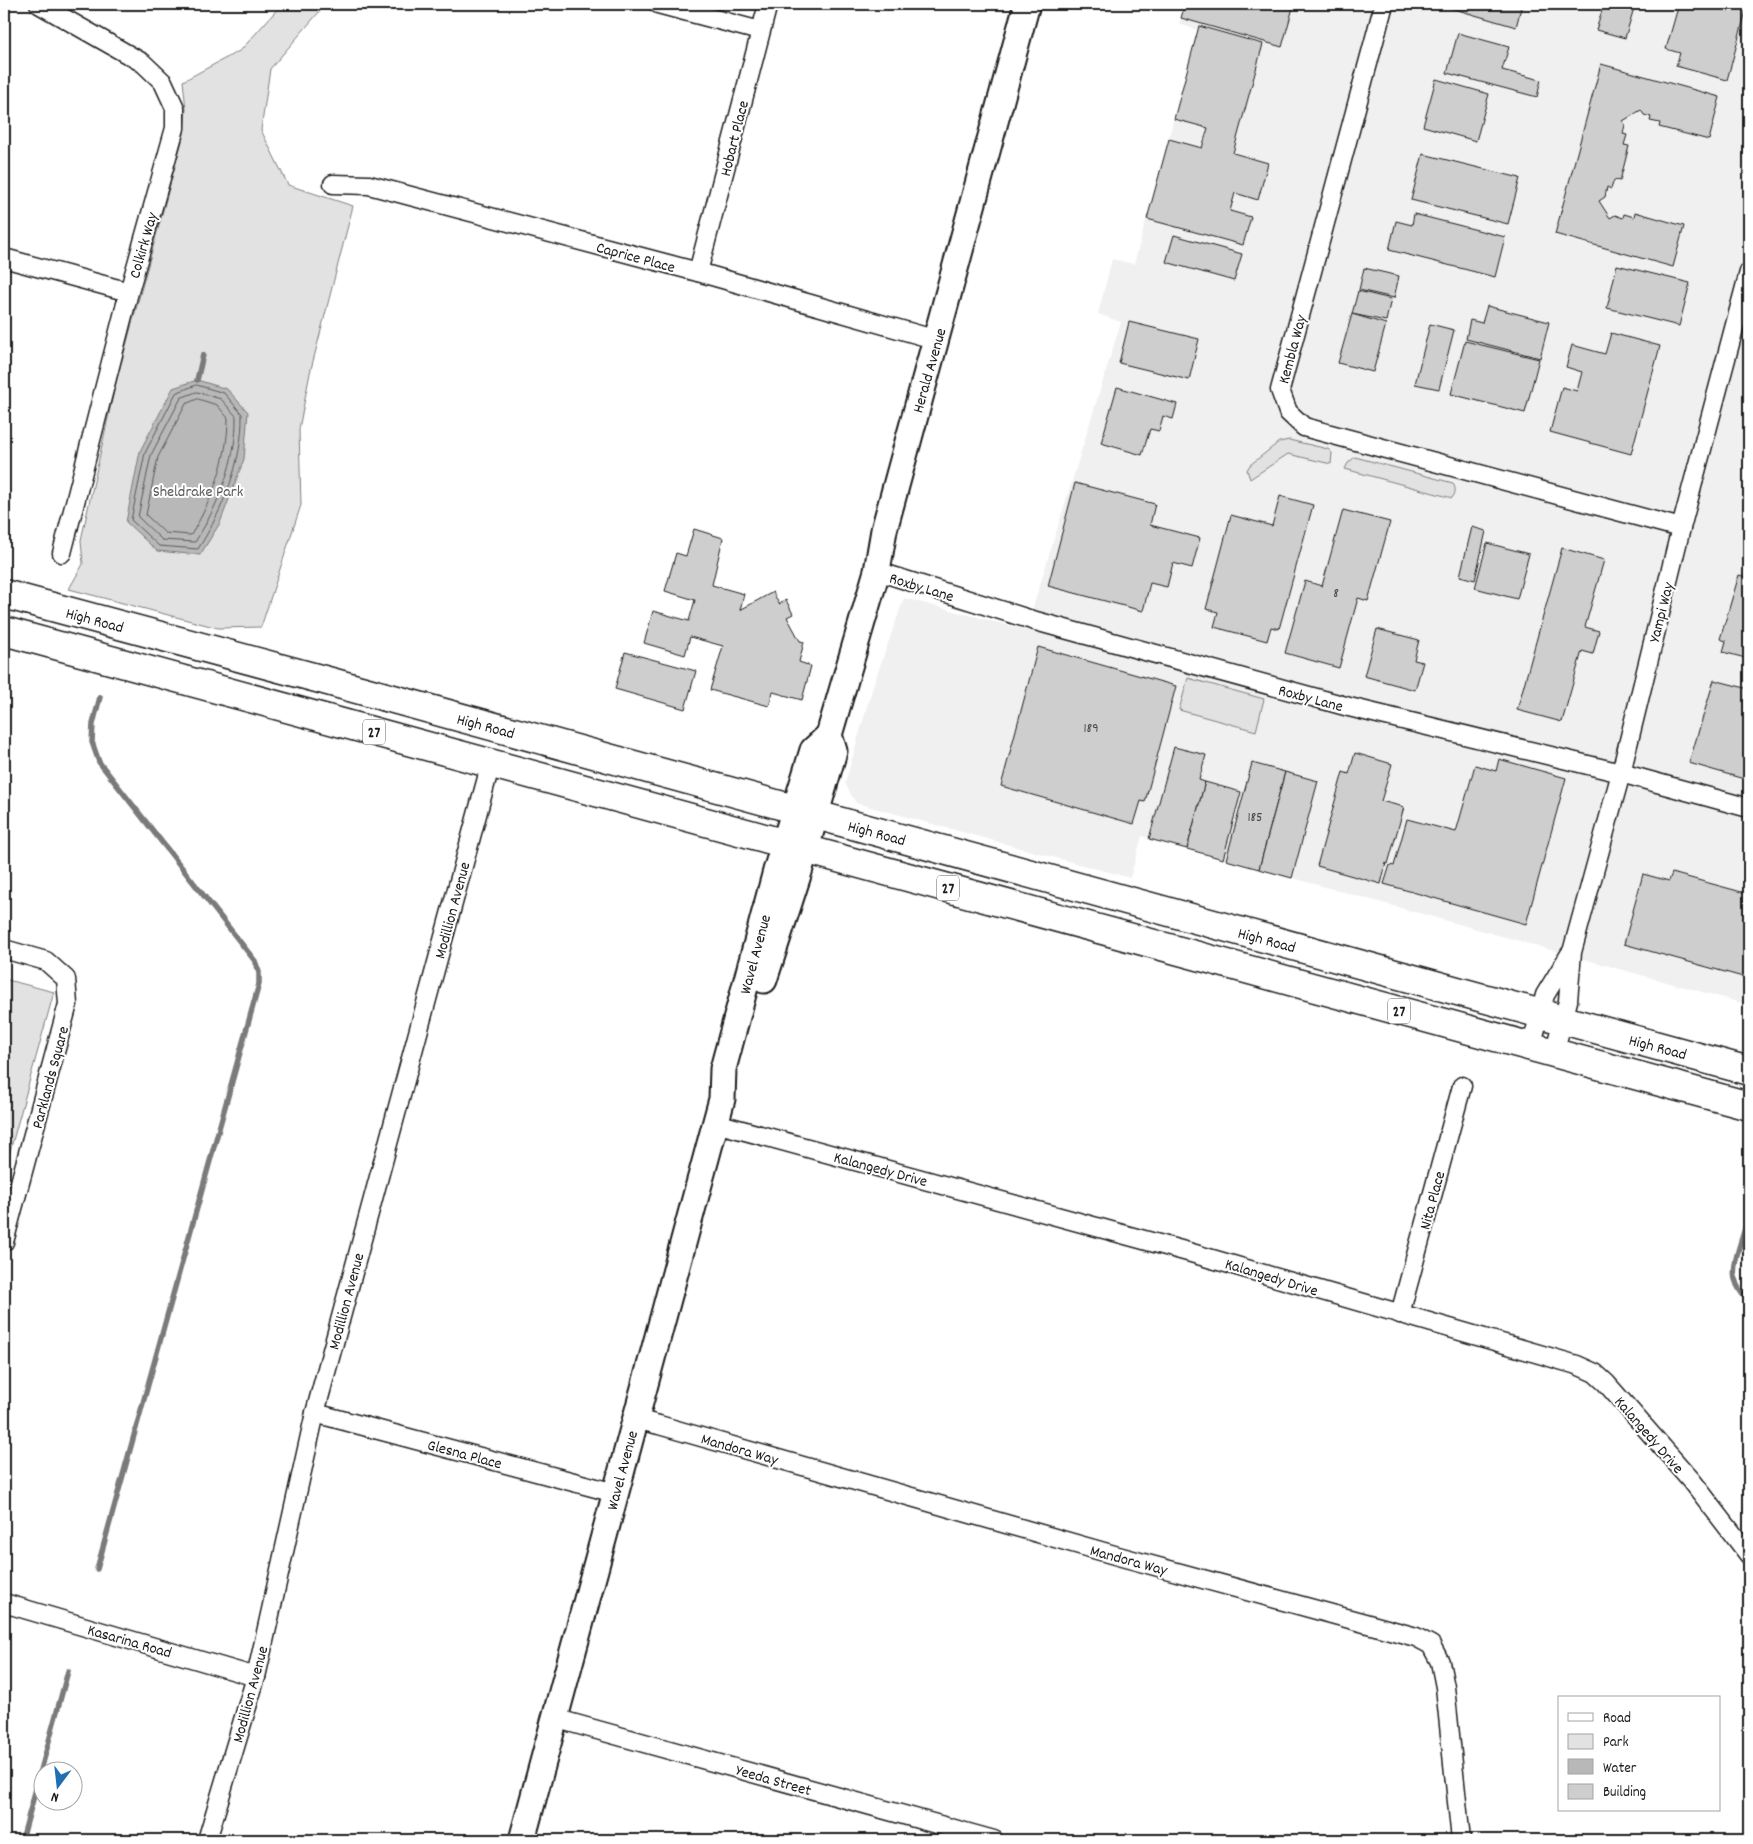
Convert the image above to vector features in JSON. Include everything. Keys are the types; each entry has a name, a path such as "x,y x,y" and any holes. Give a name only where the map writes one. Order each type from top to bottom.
{"main road":[{"name":"High Road","path":"4,594 1749,1071"},
{"name":"27","path":"4,631 1749,1106"}],"street":[{"name":"Colkirk Way","path":"39,4 143,63 163,82 175,108 175,128 129,292 62,553"},
{"path":"658,4 760,31"},
{"name":"Hobart Place","path":"698,272 768,4"},
{"name":"Herald Avenue","path":"795,846 805,813 813,750 829,735 877,571 884,530 1028,4"},
{"name":"Kembla Way","path":"1384,4 1280,390 1288,412 1304,427 1680,528"},
{"name":"Caprice Place","path":"333,184 369,185 698,272 937,340"},
{"path":"4,258 129,292"},
{"name":"Yampi Way","path":"1542,1050 1551,1017 1568,1001 1572,952 1621,773 1680,528 1743,321 1749,272"},
{"name":"Roxby Lane","path":"877,571 1032,620 1341,705 1621,773 1749,808"},
{"name":"Modillion Avenue","path":"207,1840 256,1677 315,1412 491,763"},
{"name":"Wavel Avenue","path":"522,1840 722,1099 737,1076 768,966 795,846"},
{"name":"Parklands Square","path":"4,949 46,961 66,979 68,1004 4,1242"},
{"name":"Yampi Way","path":"1542,1050 1551,1017 1545,995 1572,952"},
{"name":"Nita Place","path":"1400,1314 1462,1086"},
{"name":"Kalangedy Drive","path":"716,1123 1188,1252 1577,1365 1595,1372 1692,1481 1749,1555"},
{"name":"Glesna Place","path":"315,1412 615,1493"},
{"name":"Mandora Way","path":"636,1419 1118,1556 1416,1637 1431,1645 1440,1662 1445,1687 1461,1840"},
{"name":"Kasarina Road","path":"4,1603 256,1677"},
{"name":"Yeeda Street","path":"554,1718 994,1840"}],"shaded area":[{"path":"1185,4 1749,4 1749,1005 1142,836 1130,878 856,803 845,783 873,686 904,598 1026,630 1121,322 1098,314 1112,259 1134,264 1198,30 1179,24"}],"green space":[{"name":"Sheldrake Park","path":"282,4 326,4 270,69 261,130 288,185 353,206 310,373 299,429 301,505 261,627 218,628 69,589 83,564 81,540 116,382 184,134 186,109 183,81 241,50"},
{"path":"1289,440 1328,449 1332,453 1331,464 1288,454 1250,479 1247,470 1250,465 1279,442"},
{"path":"1355,457 1453,483 1454,494 1452,498 1345,469 1348,463"},
{"path":"1188,678 1264,699 1256,731 1179,710"},
{"path":"4,979 54,992 4,1173"}],"water":[{"path":"197,380 227,389 248,412 244,459 220,523 200,555 157,551 126,522 140,451 173,388"}],"building":[{"path":"1185,4 1294,4 1282,47 1181,18"},
{"path":"1437,4 1522,4 1516,27"},
{"path":"1604,4 1620,4 1634,8 1625,38 1596,30"},
{"path":"1679,4 1748,4 1727,80 1676,66 1680,53 1666,49"},
{"path":"1199,26 1263,44 1233,153 1268,163 1258,200 1235,193 1230,211 1251,217 1243,245 1147,219 1169,139 1202,148 1208,128 1174,119"},
{"path":"1458,33 1509,47 1502,70 1541,80 1537,97 1447,73"},
{"path":"1601,64 1720,97 1709,140 1659,127 1660,123 1650,121 1651,117 1644,115 1641,110 1623,121 1625,125 1623,134 1627,135 1624,145 1629,146 1620,181 1614,180 1611,189 1607,187 1605,197 1599,201 1610,218 1615,215 1623,218 1624,214 1634,217 1635,212 1684,226 1673,267 1555,234"},
{"path":"1436,79 1489,94 1476,141 1423,126"},
{"path":"1423,154 1520,178 1508,224 1411,200"},
{"path":"1414,214 1505,237 1495,277 1389,250 1396,221 1412,225"},
{"path":"1174,235 1242,254 1234,281 1166,262"},
{"path":"1617,265 1690,283 1679,326 1607,308"},
{"path":"1364,268 1399,276 1394,298 1359,290"},
{"path":"1358,291 1391,299 1386,321 1352,314"},
{"path":"1487,306 1549,322 1540,358 1466,339 1470,320 1482,323"},
{"path":"1352,314 1386,324 1373,372 1338,363"},
{"path":"1129,322 1199,339 1189,380 1119,363"},
{"path":"1430,324 1454,330 1439,389 1415,384"},
{"path":"1611,333 1660,346 1631,454 1550,432 1562,387 1577,391 1582,372 1566,367 1572,345 1605,354"},
{"path":"1465,341 1539,359 1525,413 1451,394"},
{"path":"1117,387 1177,404 1173,419 1163,416 1159,431 1150,429 1142,455 1101,443"},
{"path":"1075,483 1155,504 1150,525 1200,538 1192,568 1173,563 1167,587 1150,583 1143,611 1048,586"},
{"path":"1280,496 1313,505 1279,629 1271,627 1267,641 1214,627 1218,612 1206,609 1231,515 1272,526"},
{"path":"1343,510 1390,522 1368,601 1358,598 1339,668 1285,653 1305,581 1322,586"},
{"path":"1472,527 1486,531 1475,580 1460,576"},
{"path":"694,529 723,538 712,585 744,594 740,610 773,592 779,604 786,600 793,614 787,617 800,641 804,642 799,662 811,666 802,700 773,692 769,706 710,690 723,646 690,637 685,655 644,643 653,611 689,621 695,600 665,591 676,553 686,556"},
{"path":"1487,543 1529,554 1517,599 1475,588"},
{"path":"1562,548 1604,560 1585,627 1599,631 1593,654 1582,651 1562,722 1517,710"},
{"path":"1739,575 1749,578 1749,659 1723,652 1726,641 1720,639"},
{"path":"1377,629 1419,640 1414,660 1423,662 1415,690 1364,676"},
{"path":"1038,647 1176,686 1145,802 1141,801 1134,824 1001,786"},
{"path":"625,652 696,671 685,709 615,689"},
{"path":"1714,680 1749,689 1749,759 1744,779 1689,763"},
{"path":"1174,747 1206,755 1199,780 1205,782 1187,849 1149,839"},
{"path":"1355,753 1392,764 1381,801 1404,807 1381,884 1317,866 1343,772 1349,774"},
{"path":"1499,759 1566,778 1526,924 1384,884 1390,865 1394,866 1407,819 1456,832 1475,765 1496,771"},
{"path":"1252,763 1285,772 1259,869 1226,860"},
{"path":"1285,772 1318,781 1292,878 1259,869"},
{"path":"1205,782 1241,792 1223,859 1187,849"},
{"path":"1672,873 1749,894 1749,955 1743,977 1624,944 1643,874 1669,881"}],"waterway":[{"path":"197,380 203,355"},
{"path":"97,1569 259,984 259,972 255,961 99,762 92,742 93,724 100,697"},
{"path":"1749,1215 1734,1272 1737,1285 1749,1302"},
{"path":"22,1840 68,1671"}]}
